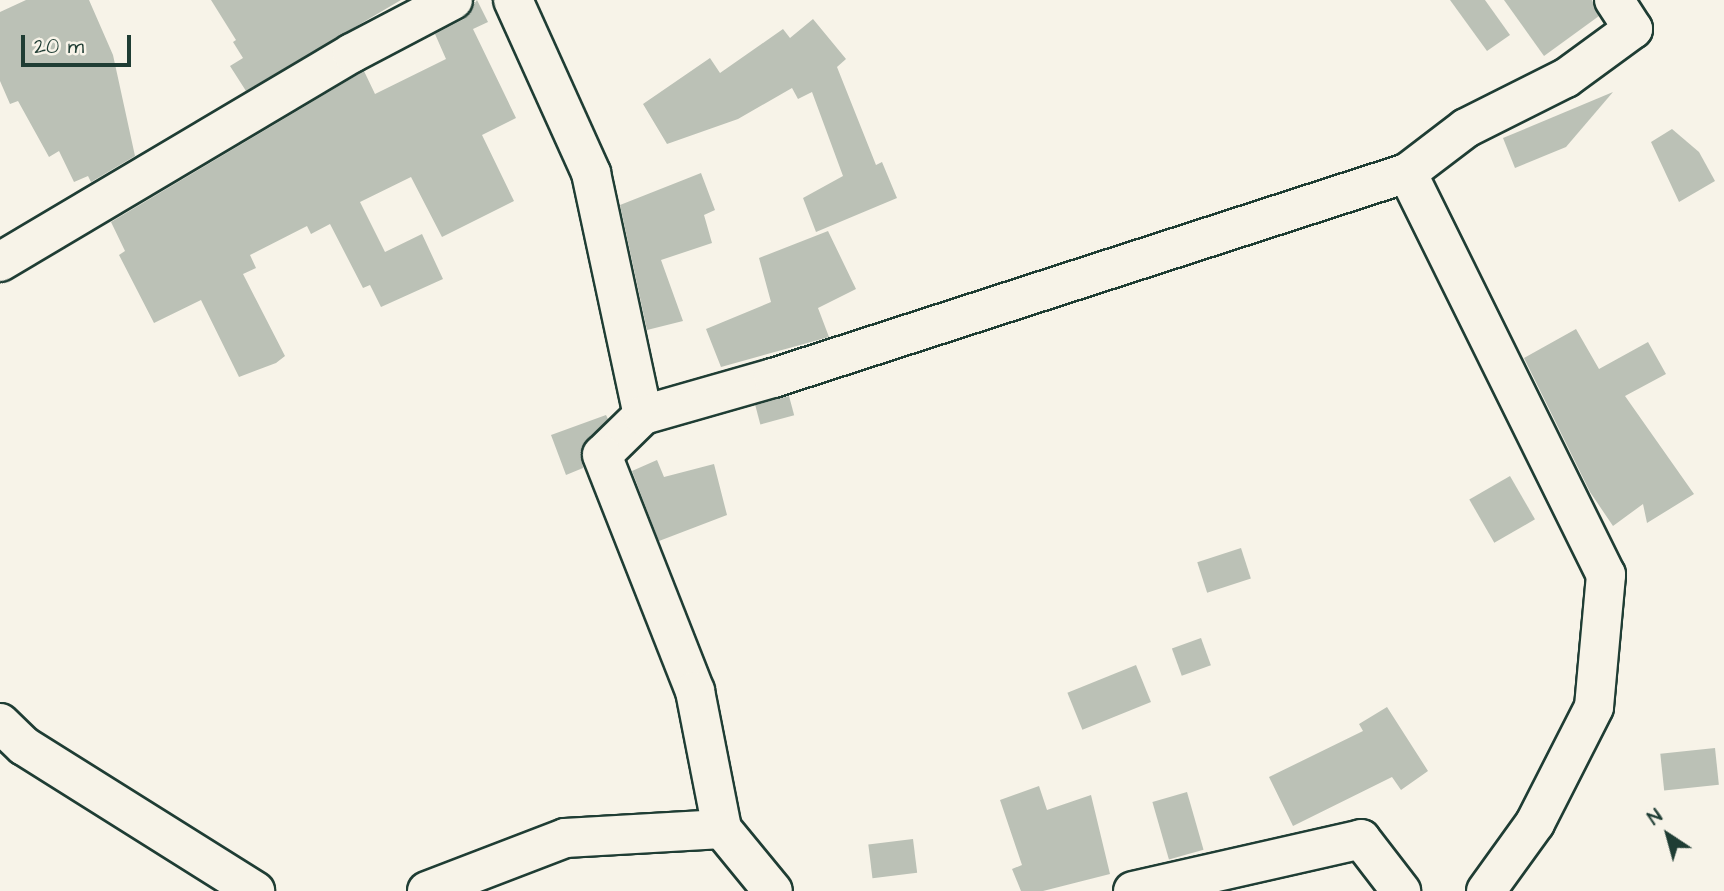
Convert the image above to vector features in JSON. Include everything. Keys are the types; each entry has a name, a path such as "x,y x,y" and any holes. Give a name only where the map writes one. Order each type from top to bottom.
{"street":[{"path":"0,262 352,53 453,0"},
{"path":"513,0 591,173 643,415"},
{"path":"773,891 722,829 695,691 602,455 643,415 786,374 1407,173 1466,128 1566,78 1633,29 1614,0"},
{"path":"1407,173 1606,575 1594,707 1535,823 1486,891"},
{"path":"0,723 24,746 256,891"},
{"path":"428,891 565,838 722,829"},
{"path":"1133,891 1361,839 1401,891"}],"building":[{"path":"26,0 89,0 113,55 135,156 91,182 88,176 74,182 59,151 49,157 18,101 10,104 0,81 0,12"},
{"path":"211,0 401,0 246,91 230,66 243,58 233,42 236,40"},
{"path":"477,0 488,22 473,29 516,118 482,135 514,201 442,237 411,177 360,202 385,252 422,234 443,279 381,307 370,285 363,288 330,224 311,234 307,226 250,255 256,268 243,274 285,356 276,363 239,377 201,300 154,323 119,255 125,251 111,222 364,71 375,94 446,59 435,34 464,19"},
{"path":"1450,0 1485,0 1510,35 1487,51"},
{"path":"1504,0 1592,0 1599,16 1544,56"},
{"path":"813,19 846,59 837,67 876,165 882,162 897,198 816,232 803,198 843,176 812,92 798,99 792,88 738,119 667,144 643,104 710,58 720,73 783,29 790,38"},
{"path":"1613,92 1566,147 1515,168 1503,138"},
{"path":"1672,129 1699,152 1715,181 1679,202 1651,142"},
{"path":"701,173 715,210 704,215 712,243 661,260 683,321 647,330 620,205"},
{"path":"828,231 856,289 818,308 829,337 721,367 706,329 771,302 759,258"},
{"path":"1576,329 1599,369 1648,342 1666,374 1625,396 1694,494 1647,523 1643,504 1613,526 1590,492 1524,358"},
{"path":"789,396 794,415 760,424 755,405"},
{"path":"606,415 608,419 581,450 583,468 566,475 551,435"},
{"path":"657,460 664,477 714,464 727,515 659,541 632,471"},
{"path":"1510,476 1535,519 1494,543 1469,500"},
{"path":"1241,548 1251,578 1207,593 1197,562"},
{"path":"1201,638 1211,665 1182,676 1172,649"},
{"path":"1136,665 1151,702 1082,730 1067,693"},
{"path":"1387,707 1428,771 1401,790 1392,777 1293,826 1269,777 1363,731 1359,724"},
{"path":"1715,748 1719,785 1664,791 1660,754"},
{"path":"1039,786 1047,810 1091,795 1110,874 1043,891 1021,891 1012,869 1022,865 1000,800"},
{"path":"1187,792 1204,850 1169,860 1152,802"},
{"path":"913,839 917,873 872,878 868,844"}]}
